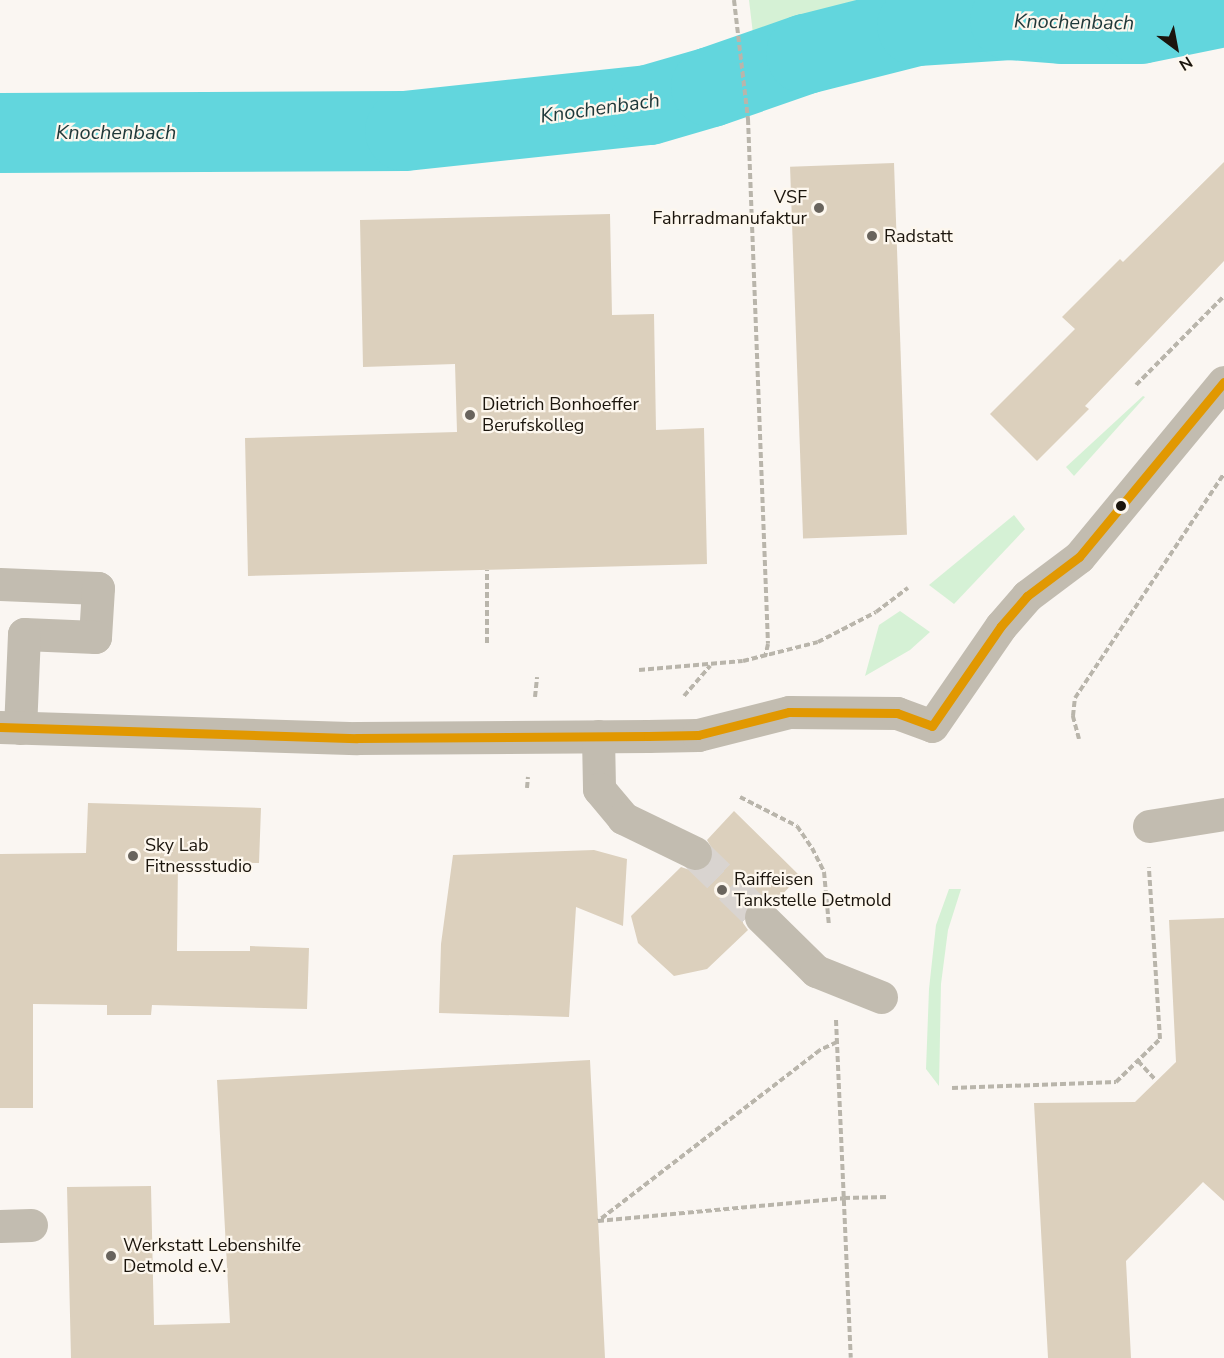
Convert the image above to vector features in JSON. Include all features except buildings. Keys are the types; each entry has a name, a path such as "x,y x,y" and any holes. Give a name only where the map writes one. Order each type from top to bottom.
{"street":[{"path":"0,584 98,588 96,637 24,634 10,727 357,738 698,735 789,712 897,713 932,726 1001,626 1027,596 1079,557 1224,382"},
{"path":"698,735 736,747"},
{"path":"598,736 599,789 622,818 695,853"},
{"path":"1149,826 1224,814"},
{"path":"761,917 816,971 881,997"}],"path":[{"path":"734,2 747,119 768,644 765,657"},
{"path":"1136,385 1224,296"},
{"path":"1079,739 1073,716 1075,698 1224,474"},
{"path":"487,643 488,570"},
{"path":"639,670 711,665 765,657 818,642 876,612 908,588"},
{"path":"740,797 797,826 824,872 834,980 851,1358"},
{"path":"952,1088 1116,1082 1160,1039 1149,867"},
{"path":"837,1042 820,1050 598,1221 844,1198 888,1197"},
{"path":"1138,1060 1156,1080"}],"green space":[{"path":"749,0 858,0 753,34"},
{"path":"1143,396 1145,397 1074,476 1066,467"},
{"path":"1014,515 1025,529 954,604 929,585"},
{"path":"900,611 930,632 910,650 865,676 879,625"},
{"path":"949,889 961,889 948,930 941,984 939,1086 926,1069 929,989 936,925"}],"waterway":[{"name":"Knochenbach","path":"0,133 405,131 649,105 711,87 806,54 917,26 1010,20 1062,24 1140,24 1224,7"}],"tunnel":[{"path":"695,853 761,917"}],"transit line":[{"path":"0,727 357,738 648,736 698,735 789,712 897,713 932,726 1001,626 1027,596 1079,557 1224,382"}],"place":[{"name":"VSF Fahrradmanufaktur","path":"819,208"},
{"name":"Radstatt","path":"872,236"},
{"name":"Dietrich Bonhoeffer Berufskolleg","path":"470,415"},
{"name":"Sky Lab Fitnessstudio","path":"133,856"},
{"name":"Raiffeisen Tankstelle Detmold","path":"722,890"},
{"name":"Werkstatt Lebenshilfe Detmold e.V.","path":"111,1256"}]}
